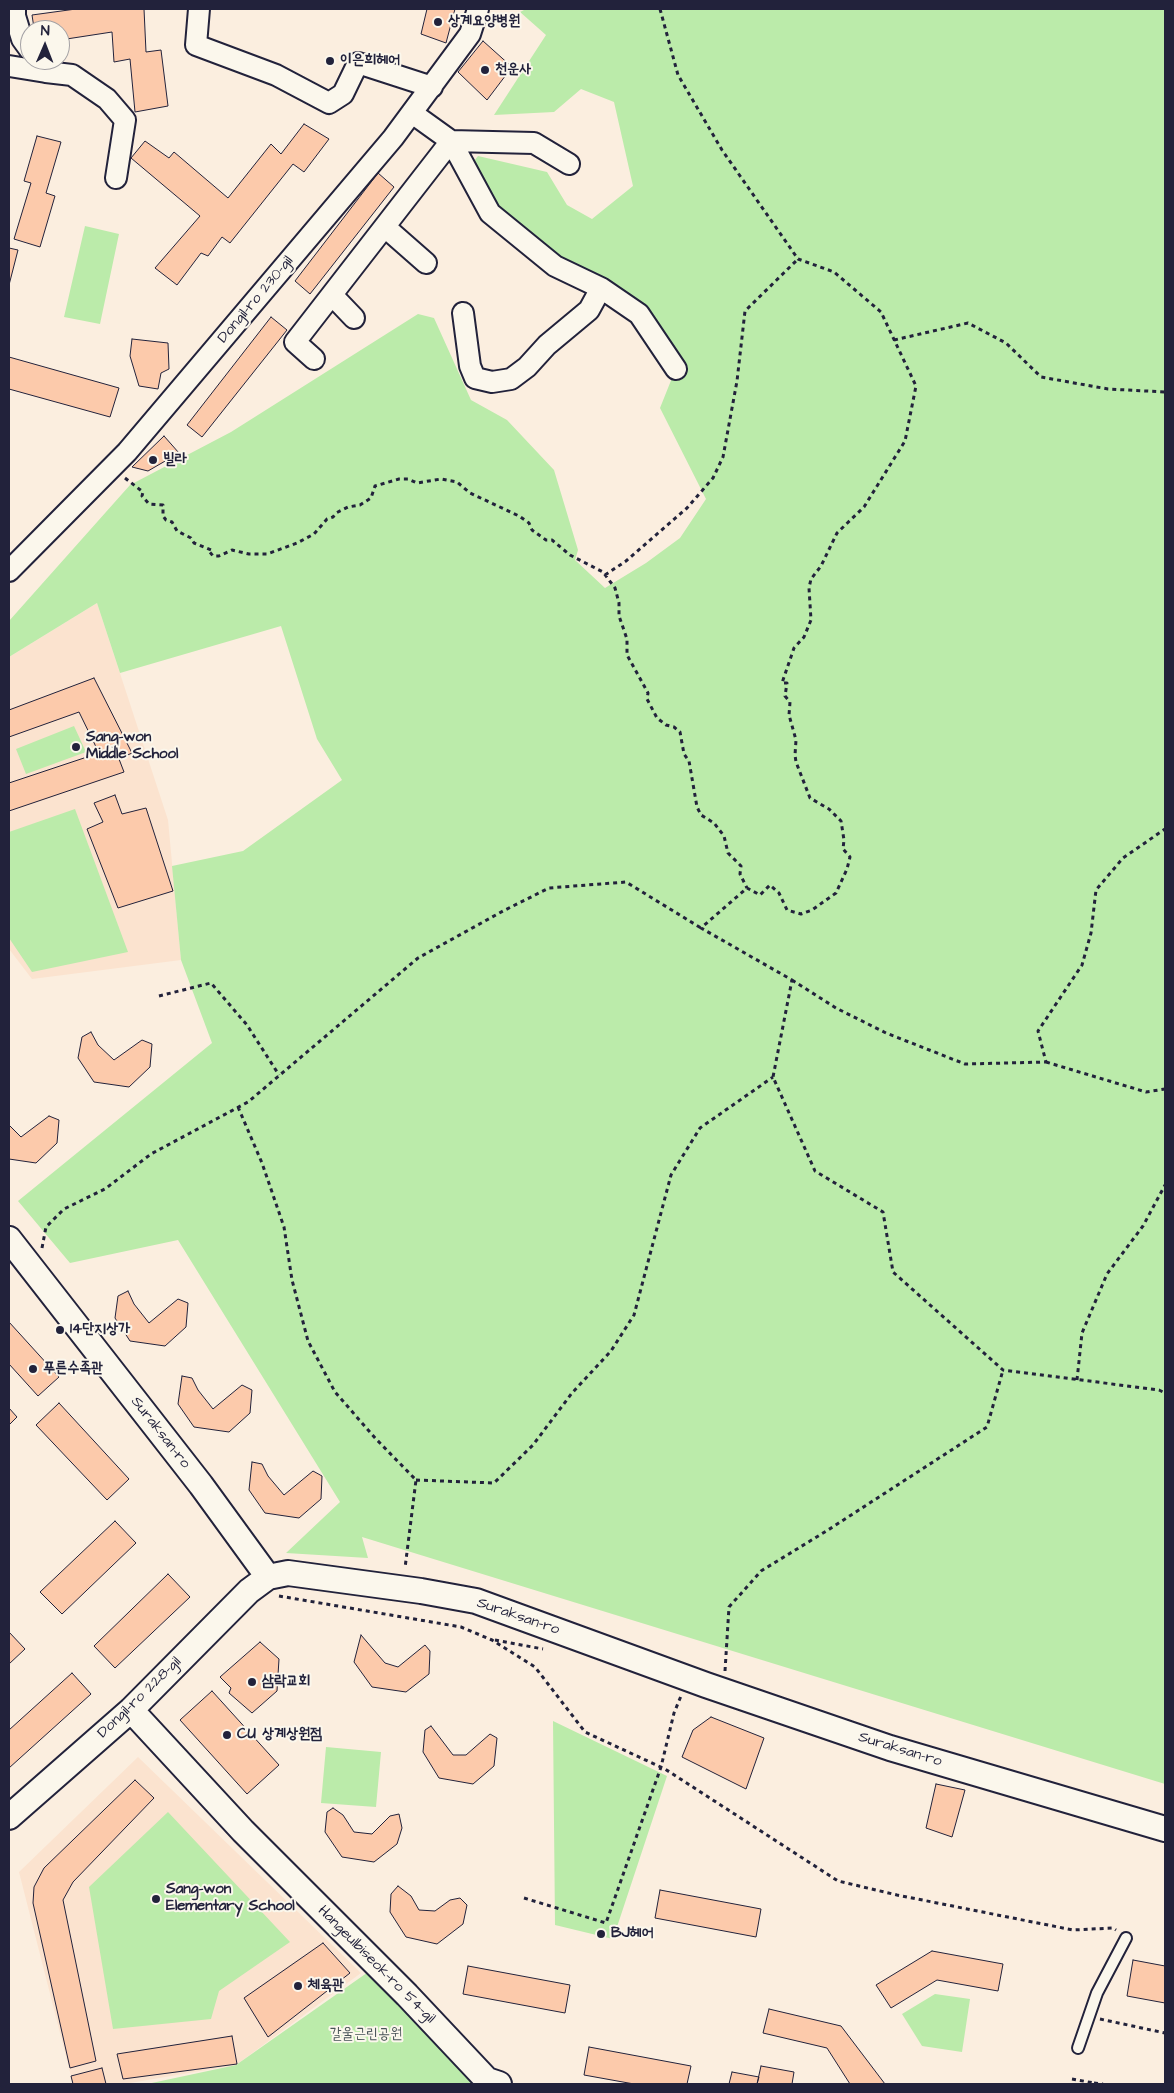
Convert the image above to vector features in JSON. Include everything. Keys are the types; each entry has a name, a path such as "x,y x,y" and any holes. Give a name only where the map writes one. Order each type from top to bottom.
{"street":[{"path":"199,9 196,45 276,75 329,103 343,94 358,63 432,87"},
{"name":"Dongil-ro 230-gil","path":"9,570 116,464 381,153 470,34 478,9"},
{"path":"13,14 20,34"},
{"path":"55,70 72,75 107,99 125,120 116,178"},
{"path":"412,113 451,141 490,213 555,266 601,288 639,314 676,369"},
{"path":"451,141 534,143 569,164"},
{"path":"314,360 295,342 451,141"},
{"path":"385,227 426,263"},
{"path":"463,313 470,366 475,378 492,382 511,379 527,367 547,344 589,310 601,288"},
{"path":"332,295 354,318"},
{"name":"Suraksan-ro","path":"9,1239 201,1485 268,1577 288,1573 402,1588 476,1601 724,1691 890,1748 1165,1829"},
{"name":"Dongil-ro 228-gil","path":"9,1817 131,1710 249,1591 268,1577"},
{"name":"Hangeulbiseok-ro 54-gil","path":"131,1710 243,1831 407,1995 487,2080 499,2084"}],"lane":[{"path":"1078,2048 1089,2011 1126,1938"}],"path":[{"path":"116,464 120,468 122,475 142,492 142,496 149,504 163,506 163,516 166,520 172,522 177,531 191,538 194,543 212,550 209,551 213,556 219,556 232,550 249,554 267,554 297,543 314,534 327,519 336,513 348,507 360,505 371,498 375,486 408,479 417,483 441,479 457,482 470,493 498,504 508,512 519,516 529,523 532,530 546,540 552,540 570,555 605,575 615,588 619,616 627,639 626,655 648,692 647,699 656,718 680,732 684,754 689,761 697,807 701,815 714,823 724,836 728,853 741,866 740,874 747,888 760,895 770,885 779,893 787,910 802,914 812,910 836,892 850,856 843,849 844,840 841,821 829,809 810,798 806,789 795,756 796,740 789,715 790,702 785,696 787,684 782,682 794,648 804,637 811,620 808,588 811,579 821,566 837,532 864,506 905,441 916,386 881,312 834,272 798,259 722,150 678,74 660,9"},
{"path":"605,575 626,561 687,508 713,478 723,457 737,381 745,311 798,259"},
{"path":"894,340 968,323 1006,343 1041,377 1108,389 1165,392"},
{"path":"1046,1062 1038,1031 1082,965 1091,933 1096,890 1123,858 1165,829"},
{"path":"37,1275 46,1227 64,1210 104,1190 151,1154 248,1102 418,958 549,888 626,882 836,1008 886,1033 965,1064 1046,1062 1146,1092 1165,1089"},
{"path":"701,928 747,888"},
{"path":"792,980 773,1077 815,1171 883,1212 893,1272 1003,1370 1159,1390 1165,1393"},
{"path":"159,996 211,983 247,1025 279,1076"},
{"path":"238,1107 262,1164 284,1227 292,1280 308,1341 335,1392 376,1439 416,1480 494,1483 533,1445 572,1393 610,1351 634,1315 671,1175 700,1128 773,1077"},
{"path":"1077,1380 1082,1333 1107,1274 1142,1226 1165,1185"},
{"path":"724,1691 729,1607 761,1571 987,1427 1003,1370"},
{"path":"402,1588 416,1480"},
{"path":"249,1591 462,1627 492,1640 535,1667 585,1732 661,1767 838,1882 1073,1930 1113,1928 1126,1938"},
{"path":"492,1640 545,1650"},
{"path":"524,1898 606,1923 661,1767 674,1713 682,1693"},
{"path":"1089,2011 1101,2020 1165,2032"},
{"path":"1072,2079 1103,2084"}],"shaded area":[{"name":"Sang-won Middle School","path":"97,603 168,820 181,960 32,979 9,949 9,657"},
{"name":"Sang-won Elementary School","path":"138,1757 361,1973 236,2065 124,2084 73,2084 19,1872"}],"green space":[{"path":"526,9 1165,9 1165,1784 362,1537 368,1558 286,1553 340,1502 178,1240 70,1263 18,1201 212,1043 181,960 172,866 243,851 342,780 317,739 281,626 120,673 97,603 9,657 9,621 130,485 231,432 418,314 434,318 471,400 507,420 554,470 578,550 575,560 605,588 646,563 680,538 706,499 660,408 676,368 621,293 541,251 462,176 478,156 547,172 567,205 592,219 633,186 614,102 581,89 554,112 494,115 546,35 520,12"},
{"path":"85,226 119,234 100,324 64,317"},
{"path":"74,726 86,752 26,774 16,749"},
{"path":"75,809 128,952 32,972 9,938 9,832"},
{"path":"553,1721 667,1776 613,1939 555,1925"},
{"path":"326,1747 381,1752 376,1807 321,1803"},
{"path":"168,1812 290,1942 219,1991 211,2019 113,2029 89,1887"},
{"name":"갈울근린공원","path":"371,1970 485,2084 147,2084 236,2065"},
{"path":"935,1994 970,1999 962,2052 922,2046 902,2014"}],"building":[{"path":"76,9 144,9 146,52 161,50 168,106 135,112 130,59 114,62 112,32 70,38 70,20 33,20 32,15"},
{"name":"상계요양병원","path":"427,9 455,9 446,43 421,34"},
{"name":"천운사","path":"483,41 512,67 487,100 458,72"},
{"path":"304,124 329,139 304,172 293,164 230,243 222,237 208,256 201,253 177,285 155,268 200,216 131,158 145,141 169,158 174,152 228,198 271,144 281,154"},
{"path":"37,136 61,142 46,193 55,196 40,247 14,239 31,183 24,181"},
{"path":"378,173 394,187 310,294 295,281"},
{"path":"9,248 18,250 9,285"},
{"path":"271,317 287,330 202,437 187,425"},
{"path":"132,339 168,343 169,369 161,373 158,389 139,386 130,356"},
{"path":"9,357 119,388 110,417 9,389"},
{"name":"빌라","path":"164,436 179,453 148,471 132,467"},
{"path":"94,678 132,753 119,759 124,772 9,811 9,783 99,753 79,712 9,737 9,710"},
{"path":"115,795 122,814 146,808 173,891 118,908 87,829 103,822 94,803"},
{"path":"91,1032 98,1045 114,1060 142,1040 152,1044 150,1067 129,1087 94,1082 78,1058 82,1037"},
{"path":"49,1116 59,1120 57,1143 36,1163 9,1159 9,1125 21,1137"},
{"path":"128,1291 134,1304 149,1323 178,1299 188,1303 186,1327 165,1346 130,1341 115,1318 118,1296"},
{"path":"9,1322 59,1377 38,1396 9,1364"},
{"path":"182,1376 192,1378 198,1390 213,1409 242,1385 252,1390 250,1413 229,1432 194,1427 178,1404"},
{"path":"59,1403 129,1479 107,1500 36,1425"},
{"path":"9,1408 17,1417 9,1425"},
{"path":"252,1462 262,1464 268,1476 284,1495 313,1471 322,1476 321,1499 299,1518 265,1513 249,1490"},
{"path":"115,1521 136,1543 62,1614 40,1592"},
{"path":"168,1574 190,1597 115,1668 94,1646"},
{"path":"9,1632 25,1649 9,1664"},
{"path":"361,1635 385,1663 398,1667 425,1645 430,1651 429,1674 406,1692 372,1687 354,1662"},
{"name":"삼락교회","path":"260,1642 279,1659 277,1691 252,1713 229,1693 231,1688 220,1677"},
{"path":"72,1673 91,1694 9,1768 9,1730"},
{"path":"212,1691 279,1765 247,1794 180,1720"},
{"path":"711,1717 764,1738 746,1789 682,1757 693,1730"},
{"path":"431,1726 453,1755 466,1755 490,1734 497,1738 494,1766 473,1784 439,1778 423,1752 425,1730"},
{"path":"135,1780 154,1798 73,1882 63,1900 96,2061 70,2068 33,1903 34,1887 44,1868"},
{"path":"936,1784 965,1790 952,1837 926,1828"},
{"path":"333,1808 343,1815 354,1832 372,1834 390,1816 399,1814 402,1828 397,1844 374,1862 342,1857 325,1832 327,1812"},
{"path":"398,1886 411,1896 419,1910 435,1911 450,1900 460,1898 467,1905 463,1924 437,1944 406,1937 390,1912 391,1894"},
{"path":"660,1890 761,1909 756,1937 655,1918"},
{"name":"체육관","path":"323,1943 350,1973 268,2037 244,1998"},
{"path":"932,1951 1003,1964 998,1991 937,1980 891,2008 876,1985"},
{"path":"1133,1960 1165,1966 1165,2003 1127,1996"},
{"path":"468,1966 570,1985 565,2013 463,1994"},
{"path":"769,2009 841,2026 885,2084 850,2084 827,2048 763,2033"},
{"path":"232,2036 237,2064 123,2079 117,2054"},
{"path":"589,2047 691,2066 687,2084 634,2084 584,2075"},
{"path":"761,2066 794,2072 792,2084 757,2084"},
{"path":"102,2068 106,2084 73,2084 71,2076"},
{"path":"732,2072 759,2077 757,2084 729,2084"}],"place":[{"name":"상계요양병원","path":"438,22"},
{"name":"이은희헤어","path":"330,61"},
{"name":"천운사","path":"485,70"},
{"name":"빌라","path":"153,460"},
{"name":"Sang-won Middle School","path":"76,747"},
{"name":"14단지상가","path":"60,1330"},
{"name":"푸른수족관","path":"33,1369"},
{"name":"삼락교회","path":"252,1682"},
{"name":"CU 상계상원점","path":"227,1735"},
{"name":"Sang-won Elementary School","path":"156,1899"},
{"name":"BJ헤어","path":"601,1934"},
{"name":"체육관","path":"298,1986"}]}
